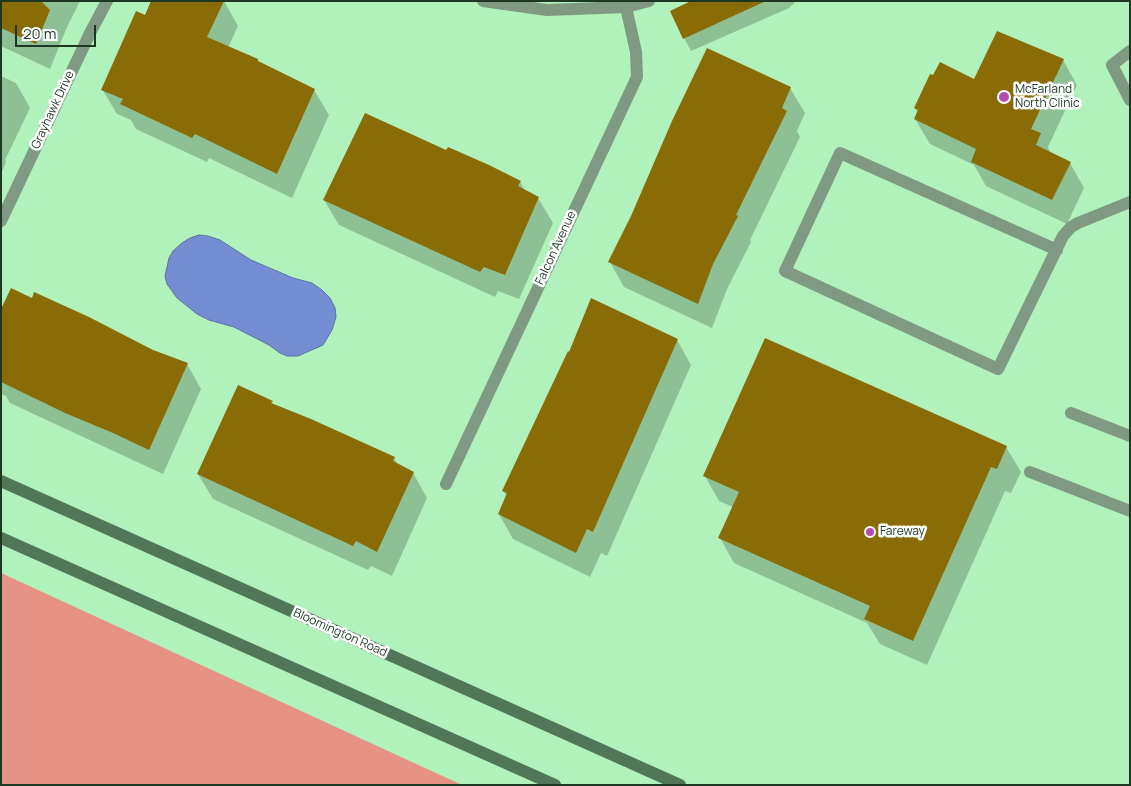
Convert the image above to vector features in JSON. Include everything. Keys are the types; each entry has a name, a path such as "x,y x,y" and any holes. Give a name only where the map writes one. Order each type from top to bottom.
{"main road":[{"name":"Bloomington Road","path":"1,481 680,785"},
{"path":"1,538 555,785"}],"street":[{"name":"Grayhawk Drive","path":"1,221 107,1"},
{"path":"483,1 547,10 626,7 649,1"},
{"name":"Falcon Avenue","path":"446,484 636,77 636,52 626,7"},
{"path":"1130,51 1112,65 1130,100"},
{"path":"1057,250 840,153 785,271 998,369 1057,250 1063,236 1071,227 1130,202"},
{"path":"1071,413 1130,436"},
{"path":"1030,472 1130,511"}],"shaded area":[{"path":"1,573 462,785 1,785"}],"water":[{"path":"199,235 220,240 251,260 293,278 312,283 322,290 330,298 335,308 336,317 332,330 323,345 298,356 287,356 234,327 209,320 197,314 177,298 167,284 165,276 169,258 173,251 182,243"}],"building":[{"path":"1,1 41,1 50,10 36,44 1,28"},
{"path":"151,1 224,1 207,37 258,59 258,61 315,89 277,174 195,134 192,138 120,104 123,99 101,90 136,11 145,15"},
{"path":"691,1 766,1 683,39 670,11"},
{"path":"997,31 1064,59 1031,129 1041,133 1036,145 1071,162 1052,200 971,162 976,149 914,119 918,110 914,108 930,74 933,75 940,62 974,79"},
{"path":"707,48 791,87 782,108 787,111 736,215 738,216 713,264 698,304 608,262 631,216 672,121"},
{"path":"365,113 446,150 448,147 489,165 521,181 518,186 539,197 505,275 484,267 480,272 323,200"},
{"path":"11,288 32,298 34,292 89,317 153,350 188,363 149,450 1,382 1,309"},
{"path":"591,298 678,339 593,532 587,529 576,553 498,514 507,493 502,491 569,352"},
{"path":"765,338 1007,446 997,469 991,467 913,641 864,619 870,606 718,538 739,492 703,476"},
{"path":"238,385 273,401 271,403 395,457 393,461 414,472 377,552 356,541 353,546 197,474"}],"place":[{"name":"McFarland North Clinic","path":"1004,97"},
{"name":"Fareway","path":"870,532"}]}
